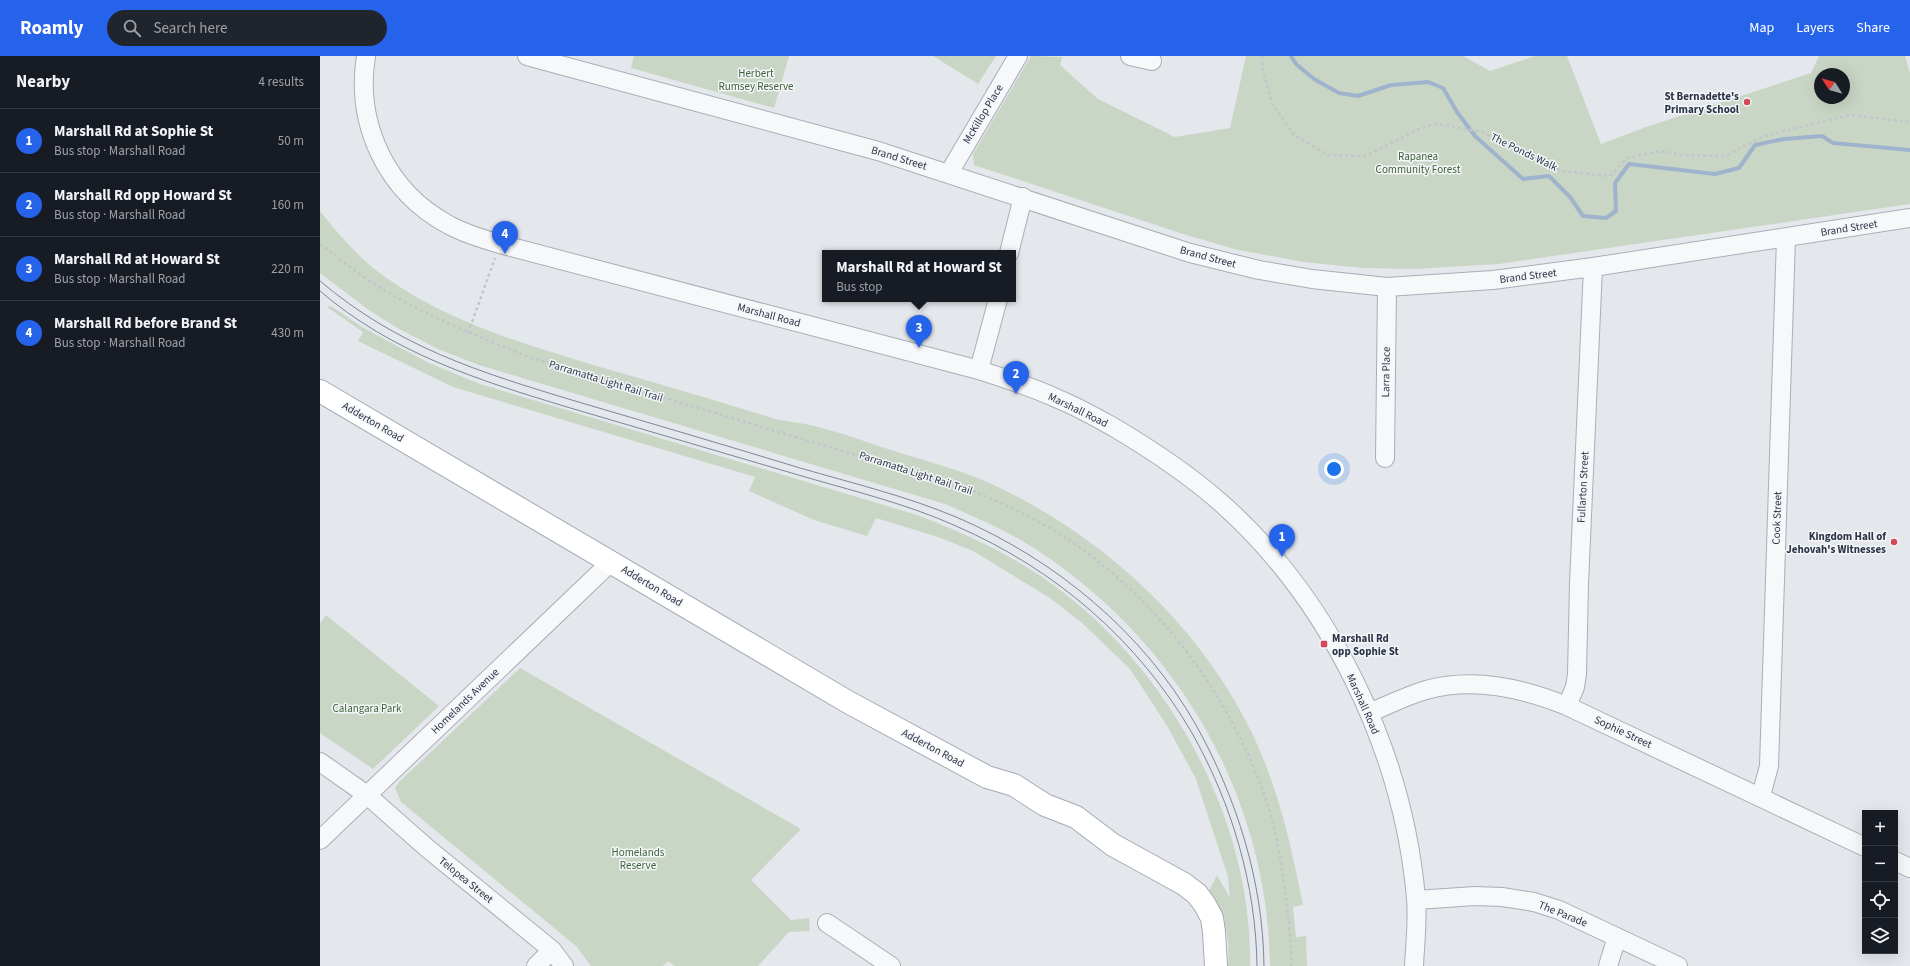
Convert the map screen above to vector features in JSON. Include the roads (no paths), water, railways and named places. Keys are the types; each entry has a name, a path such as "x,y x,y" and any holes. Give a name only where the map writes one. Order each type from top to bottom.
{"main road":[{"name":"Adderton Road","path":"320,391 848,702 987,777 1005,793 1046,814 1070,831 1113,845 1184,884 1197,894 1212,918 1216,966"}],"street":[{"name":"Marshall Road","path":"366,56 364,72 364,97 368,120 381,158 391,174 414,201 448,225 468,234 500,244 979,370 1059,399 1093,416 1161,456 1221,503 1262,544 1293,581 1330,636 1369,713 1380,740 1398,801 1410,853 1416,900 1414,966"},
{"name":"Brand Street","path":"527,56 878,151 1212,259 1259,270 1312,279 1387,287 1493,280 1593,267 1910,218"},
{"name":"McKillop Place","path":"949,173 1018,56"},
{"path":"1130,56 1152,61"},
{"path":"1010,250 1023,197"},
{"name":"Cook Street","path":"1761,796 1769,766 1786,238"},
{"name":"Fullarton Street","path":"1567,706 1575,687 1577,674 1579,576 1593,267"},
{"name":"Larra Place","path":"1384,458 1387,287"},
{"path":"979,370 997,302"},
{"name":"Homelands Avenue","path":"320,840 611,562"},
{"name":"Sophie Street","path":"1369,713 1427,690 1451,686 1475,684 1515,688 1539,694 1761,796 1863,846"},
{"name":"Telopea Street","path":"320,762 367,795 427,848 552,950 564,966"},
{"path":"1898,862 1910,868"},
{"name":"The Parade","path":"1416,900 1475,896 1517,899 1559,910 1678,966"},
{"path":"827,923 891,966"},
{"path":"1608,966 1618,937"},
{"path":"536,966 552,950"}],"waterway":[{"path":"1291,56 1296,64 1314,79 1339,93 1358,96 1391,85 1428,82 1443,88 1457,112 1475,136 1523,179 1549,176 1570,197 1583,216 1606,218 1616,211 1615,183 1629,164 1715,174 1739,168 1755,145 1784,139 1822,136 1833,143 1910,150"}],"tram line":[{"path":"320,281 349,304 379,324 441,355 473,368 575,401 879,490 937,509 993,534 1028,554 1061,577 1093,602 1123,629 1150,659 1175,691 1211,753 1235,811 1253,872 1259,903 1264,966"},
{"path":"320,291 348,313 406,348 469,375 567,407 917,510 992,543 1027,563 1060,586 1091,611 1120,638 1146,667 1170,699 1192,733 1206,760 1230,817 1247,875 1256,936 1257,966"}],"place":[{"name":"St Bernadette's Primary School","path":"1747,102"},
{"name":"Marshall Rd before Brand St","path":"505,254"},
{"name":"Marshall Rd at Howard St","path":"919,348"},
{"name":"Marshall Rd opp Howard St","path":"1016,394"},
{"name":"Kingdom Hall of Jehovah's Witnesses","path":"1894,542"},
{"name":"Marshall Rd at Sophie St","path":"1282,557"},
{"name":"Marshall Rd opp Sophie St","path":"1324,644"}],"park label":[{"name":"Herbert Rumsey Reserve","path":"756,79"},
{"name":"Rapanea Community Forest","path":"1418,162"},
{"name":"Calangara Park","path":"367,708"},
{"name":"Homelands Reserve","path":"638,858"}]}
